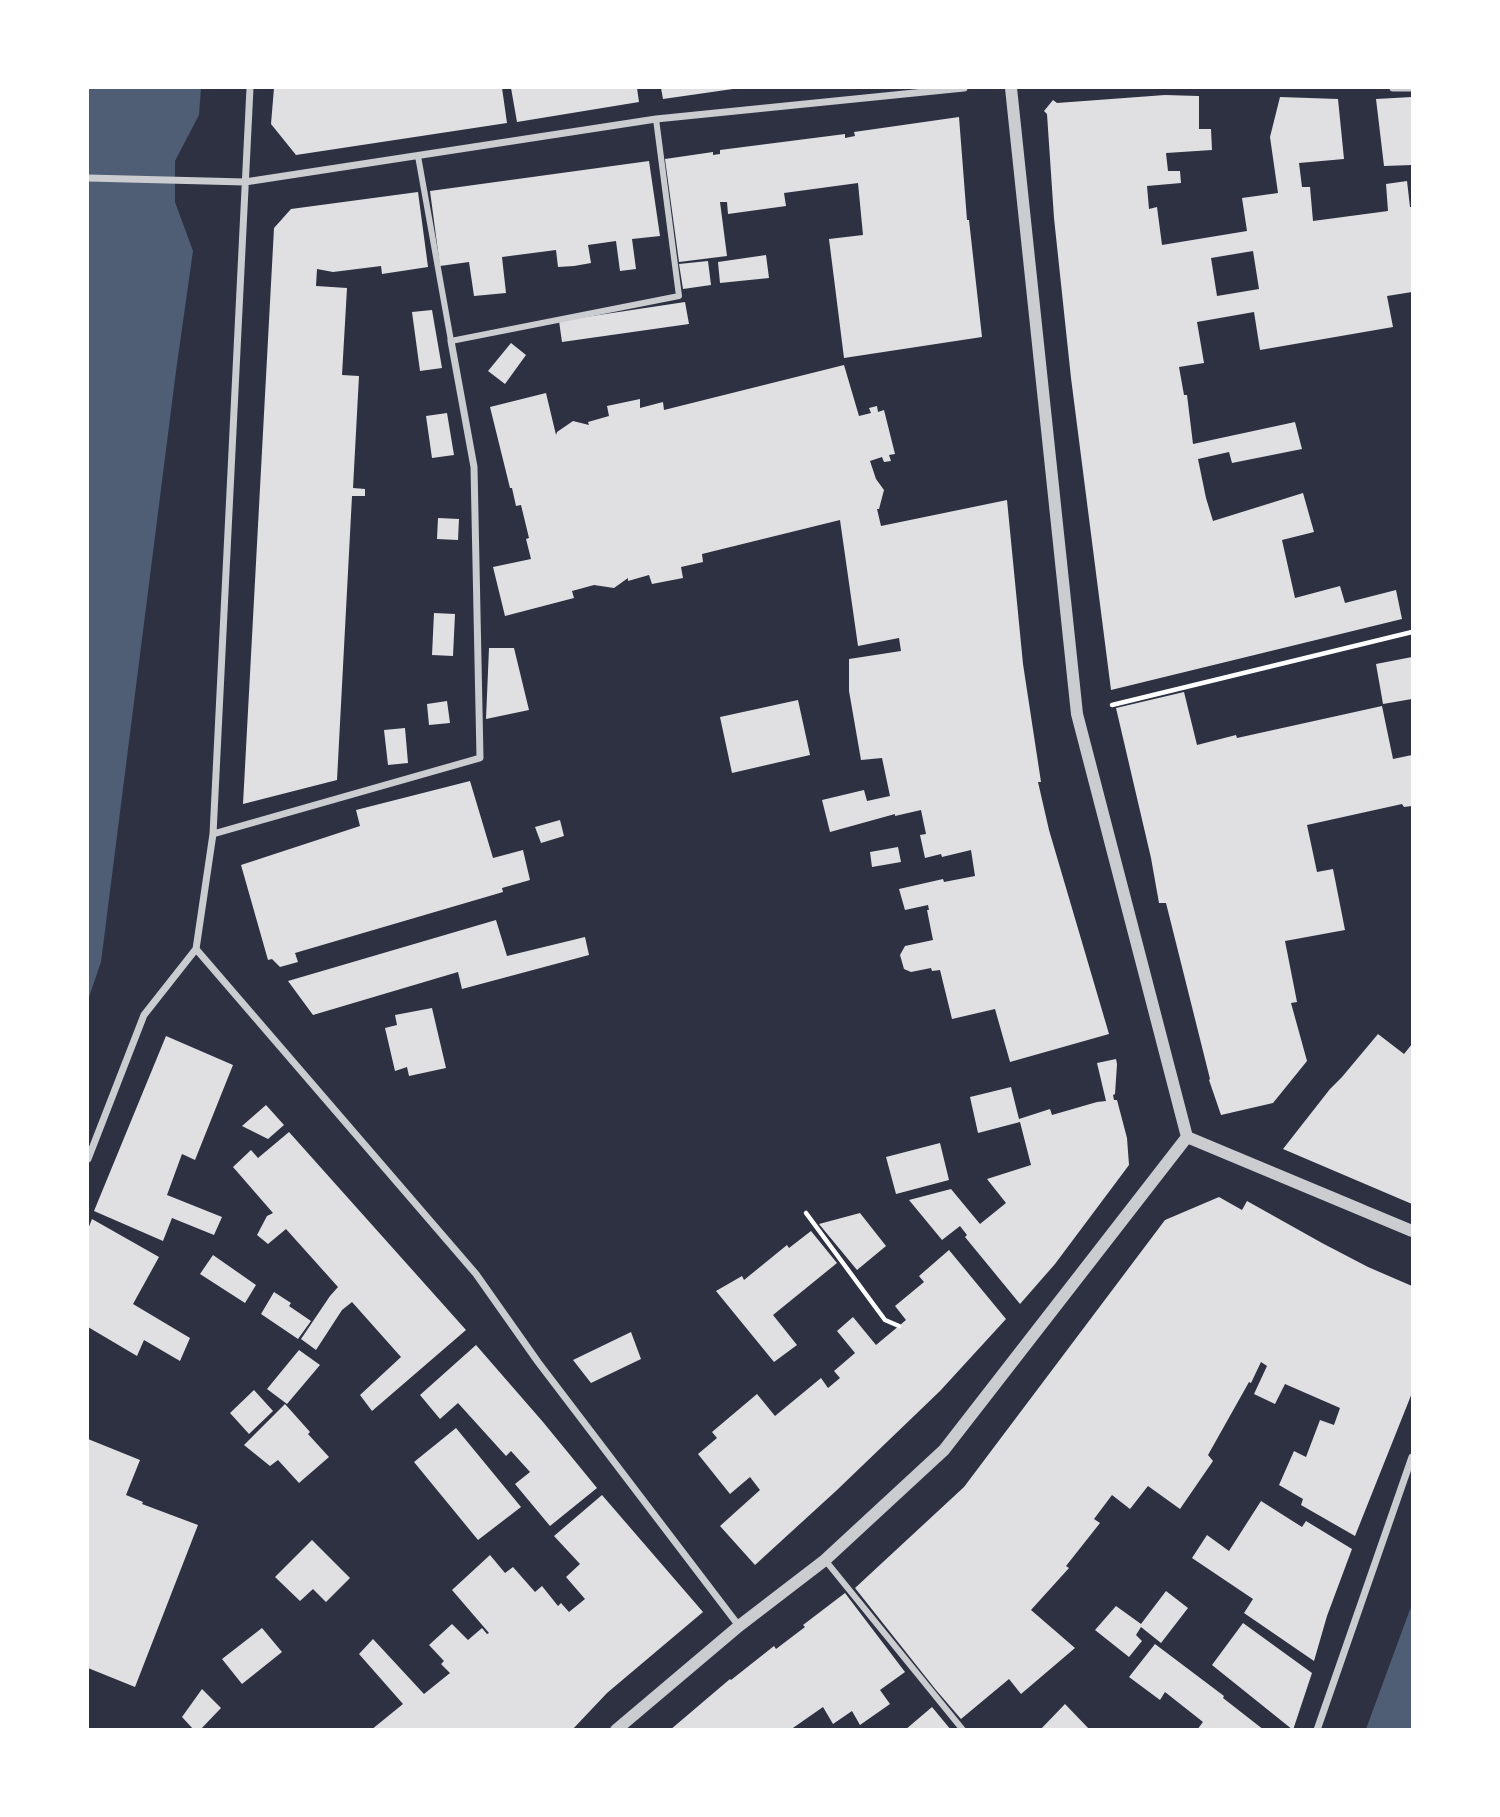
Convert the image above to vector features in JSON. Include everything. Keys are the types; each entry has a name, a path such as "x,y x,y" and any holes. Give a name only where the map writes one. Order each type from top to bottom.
{"street":[{"path":"88,1159 144,1014 197,949 213,834 250,88"},
{"path":"88,178 245,182 656,119 964,88"},
{"path":"1011,88 1077,714 1187,1137"},
{"path":"1393,88 1412,88"},
{"path":"451,341 679,296 656,119"},
{"path":"213,834 481,758 474,467 418,156"},
{"path":"197,949 477,1274 538,1362 739,1626"},
{"path":"1187,1137 1412,1231"},
{"path":"616,1730 739,1626 825,1560 944,1450 1187,1137"},
{"path":"1317,1730 1412,1457"},
{"path":"825,1560 962,1730"}],"path":[{"path":"1077,714 1412,632"},
{"path":"806,1213 885,1320 898,1326"}],"water":[{"path":"88,88 201,88 199,115 175,161 175,202 193,251 101,962 88,1000"},
{"path":"1412,1604 1412,1729 1366,1729"}],"building":[{"path":"274,88 502,88 507,123 296,155 271,124"},
{"path":"511,88 637,88 639,102 517,122"},
{"path":"661,88 733,88 733,89 663,99"},
{"path":"1165,95 1199,96 1199,129 1211,129 1212,150 1166,153 1168,171 1180,171 1181,183 1147,186 1149,209 1157,207 1162,245 1247,231 1242,198 1278,193 1270,137 1280,97 1338,99 1344,159 1299,163 1302,187 1310,187 1313,221 1388,211 1386,184 1407,181 1412,207 1412,292 1387,296 1393,327 1260,350 1254,312 1197,322 1204,363 1179,367 1184,395 1187,395 1193,444 1295,422 1302,449 1232,463 1229,452 1198,459 1213,521 1303,493 1314,532 1282,540 1295,598 1340,586 1345,603 1396,590 1402,619 1111,690 1071,378 1054,218 1047,114 1044,111 1053,100 1057,103","holes":["1253,251 1259,289 1217,296 1211,258"]},
{"path":"1412,97 1412,165 1384,166 1376,99"},
{"path":"959,117 967,220 982,337 844,358 829,239 863,235 858,183 784,193 786,206 728,214 727,202 720,202 727,256 679,262 665,159 713,152 713,155 720,154 720,150 845,134 845,138 855,136 854,132"},
{"path":"649,161 660,236 632,239 636,269 620,271 616,241 588,245 591,263 574,266 558,267 556,250 502,257 506,293 474,296 469,262 440,266 430,191"},
{"path":"418,192 428,267 382,274 381,266 333,272 317,269 316,286 347,288 342,375 359,376 353,488 365,489 365,496 352,496 337,780 243,804 274,228 291,209"},
{"path":"766,255 769,278 720,283 718,262"},
{"path":"708,261 711,285 683,289 679,264"},
{"path":"685,302 689,324 562,342 559,321"},
{"path":"432,310 442,368 420,371 412,312"},
{"path":"511,343 526,355 505,384 488,371"},
{"path":"844,365 859,416 871,413 869,408 877,406 878,412 884,410 895,454 889,455 891,461 884,462 882,457 870,461 876,479 884,490 877,509 881,526 1007,500 1023,664 1041,782 1038,782 1049,830 1109,1034 1010,1062 995,1009 952,1019 940,970 932,971 931,968 911,972 904,969 900,955 905,946 933,940 928,905 905,910 899,889 943,879 944,882 975,876 971,850 925,858 920,835 926,834 921,810 895,814 830,832 822,800 864,790 867,801 890,796 882,758 861,760 849,691 849,659 901,651 899,638 858,646 840,520 702,554 703,562 681,567 683,578 652,584 649,575 628,581 628,578 614,588 594,585 572,591 574,598 505,616 493,567 531,559 521,505 516,506 510,488 490,407 546,393 556,435 573,421 589,425 588,422 609,416 607,406 640,399 640,408 663,402 664,410"},
{"path":"447,413 454,455 432,458 426,416"},
{"path":"438,518 459,519 458,540 437,539"},
{"path":"434,613 455,614 453,656 432,655"},
{"path":"489,648 514,648 529,710 486,719"},
{"path":"1412,657 1412,699 1383,704 1376,664"},
{"path":"1184,692 1197,745 1382,706 1393,759 1412,755 1412,806 1404,807 1402,804 1307,825 1317,872 1333,869 1345,930 1285,941 1297,1002 1291,1003 1307,1061 1273,1103 1221,1115 1209,1080 1166,903 1159,903 1116,708"},
{"path":"798,700 810,755 732,773 720,717"},
{"path":"447,701 450,723 429,725 427,704"},
{"path":"405,728 408,763 388,765 384,730"},
{"path":"470,781 493,858 523,850 530,880 502,888 503,892 295,953 298,962 280,967 272,959 268,960 241,865 360,826 356,810"},
{"path":"560,820 564,836 541,843 535,827"},
{"path":"898,847 901,862 872,867 870,852"},
{"path":"496,920 507,956 585,937 589,955 462,989 458,972 313,1015 288,981"},
{"path":"432,1008 446,1068 409,1076 407,1067 395,1071 385,1028 397,1025 395,1015"},
{"path":"1378,1034 1404,1054 1412,1044 1412,1204 1283,1149"},
{"path":"166,1036 233,1065 195,1160 182,1154 167,1195 222,1217 214,1235 172,1218 163,1241 94,1211"},
{"path":"1116,1059 1113,1095 1114,1100 1117,1100 1127,1138 1129,1165 1055,1264 1020,1304 965,1237 967,1235 960,1226 942,1240 909,1200 951,1189 980,1224 1006,1203 987,1179 1031,1165 1020,1122 978,1133 970,1097 1011,1087 1019,1119 1050,1109 1052,1115 1106,1101 1097,1063"},
{"path":"266,1105 284,1125 268,1139 242,1126"},
{"path":"289,1132 466,1330 372,1411 360,1395 401,1357 352,1302 342,1310 316,1350 301,1339 338,1287 286,1229 268,1244 257,1235 267,1216 273,1213 233,1167 251,1150 258,1158"},
{"path":"940,1143 949,1180 896,1194 886,1157"},
{"path":"1219,1197 1242,1210 1247,1201 1368,1267 1412,1286 1412,1393 1355,1536 1301,1505 1303,1499 1279,1485 1294,1451 1306,1457 1320,1420 1334,1425 1340,1408 1285,1384 1275,1404 1254,1394 1267,1366 1261,1362 1208,1455 1213,1461 1180,1509 1148,1486 1130,1509 1112,1495 1094,1519 1100,1523 1066,1566 1069,1568 1031,1610 1075,1648 1021,1694 1009,1679 961,1719 855,1588 964,1487 1165,1220"},
{"path":"860,1213 886,1246 857,1270 819,1224"},
{"path":"92,1219 159,1257 133,1304 190,1338 180,1361 144,1340 137,1356 88,1327 88,1229"},
{"path":"811,1231 837,1263 773,1315 797,1345 774,1362 716,1291 742,1276 744,1280 787,1245 789,1248"},
{"path":"949,1250 1006,1319 940,1391 755,1565 720,1526 760,1490 750,1477 730,1494 698,1454 717,1438 712,1432 757,1394 775,1416 821,1378 828,1388 840,1378 834,1371 855,1353 837,1331 853,1317 876,1345 906,1320 895,1306 924,1282 919,1276"},
{"path":"213,1255 256,1285 245,1303 200,1274"},
{"path":"274,1292 311,1321 298,1339 261,1314"},
{"path":"631,1332 641,1359 591,1383 573,1360"},
{"path":"476,1345 597,1488 550,1526 515,1484 530,1472 511,1451 506,1456 458,1403 440,1419 420,1395"},
{"path":"299,1350 320,1365 287,1404 267,1389"},
{"path":"254,1390 273,1411 249,1434 230,1413"},
{"path":"285,1404 329,1457 299,1483 278,1460 270,1466 244,1445"},
{"path":"456,1428 521,1507 478,1540 414,1462"},
{"path":"88,1439 140,1460 126,1495 143,1502 142,1504 198,1525 135,1687 88,1668"},
{"path":"602,1495 703,1612 607,1693 572,1730 371,1730 403,1704 359,1654 373,1639 424,1694 450,1673 441,1664 444,1661 429,1645 452,1624 468,1640 482,1628 489,1633 452,1590 490,1555 505,1573 513,1567 535,1592 542,1586 558,1606 561,1603 569,1612 585,1599 566,1577 580,1564 554,1536"},
{"path":"1261,1501 1302,1527 1306,1521 1352,1549 1327,1616 1314,1661 1244,1613 1253,1599 1192,1558 1207,1535 1229,1551"},
{"path":"312,1540 350,1578 326,1602 313,1589 300,1601 275,1577"},
{"path":"1166,1591 1188,1608 1161,1643 1141,1627 1136,1635 1142,1641 1129,1657 1095,1630 1116,1606 1141,1624"},
{"path":"845,1593 905,1672 880,1690 890,1704 860,1725 852,1711 833,1724 823,1707 790,1730 670,1730 730,1679 774,1646 776,1649"},
{"path":"1243,1623 1312,1673 1293,1730 1212,1665"},
{"path":"262,1628 282,1652 242,1684 222,1659"},
{"path":"1155,1644 1264,1730 1197,1730 1203,1722 1165,1692 1160,1700 1129,1677"},
{"path":"202,1689 221,1708 200,1730 194,1730 182,1717"},
{"path":"1065,1704 1090,1730 1040,1730"},
{"path":"932,1707 951,1730 905,1730"}]}
